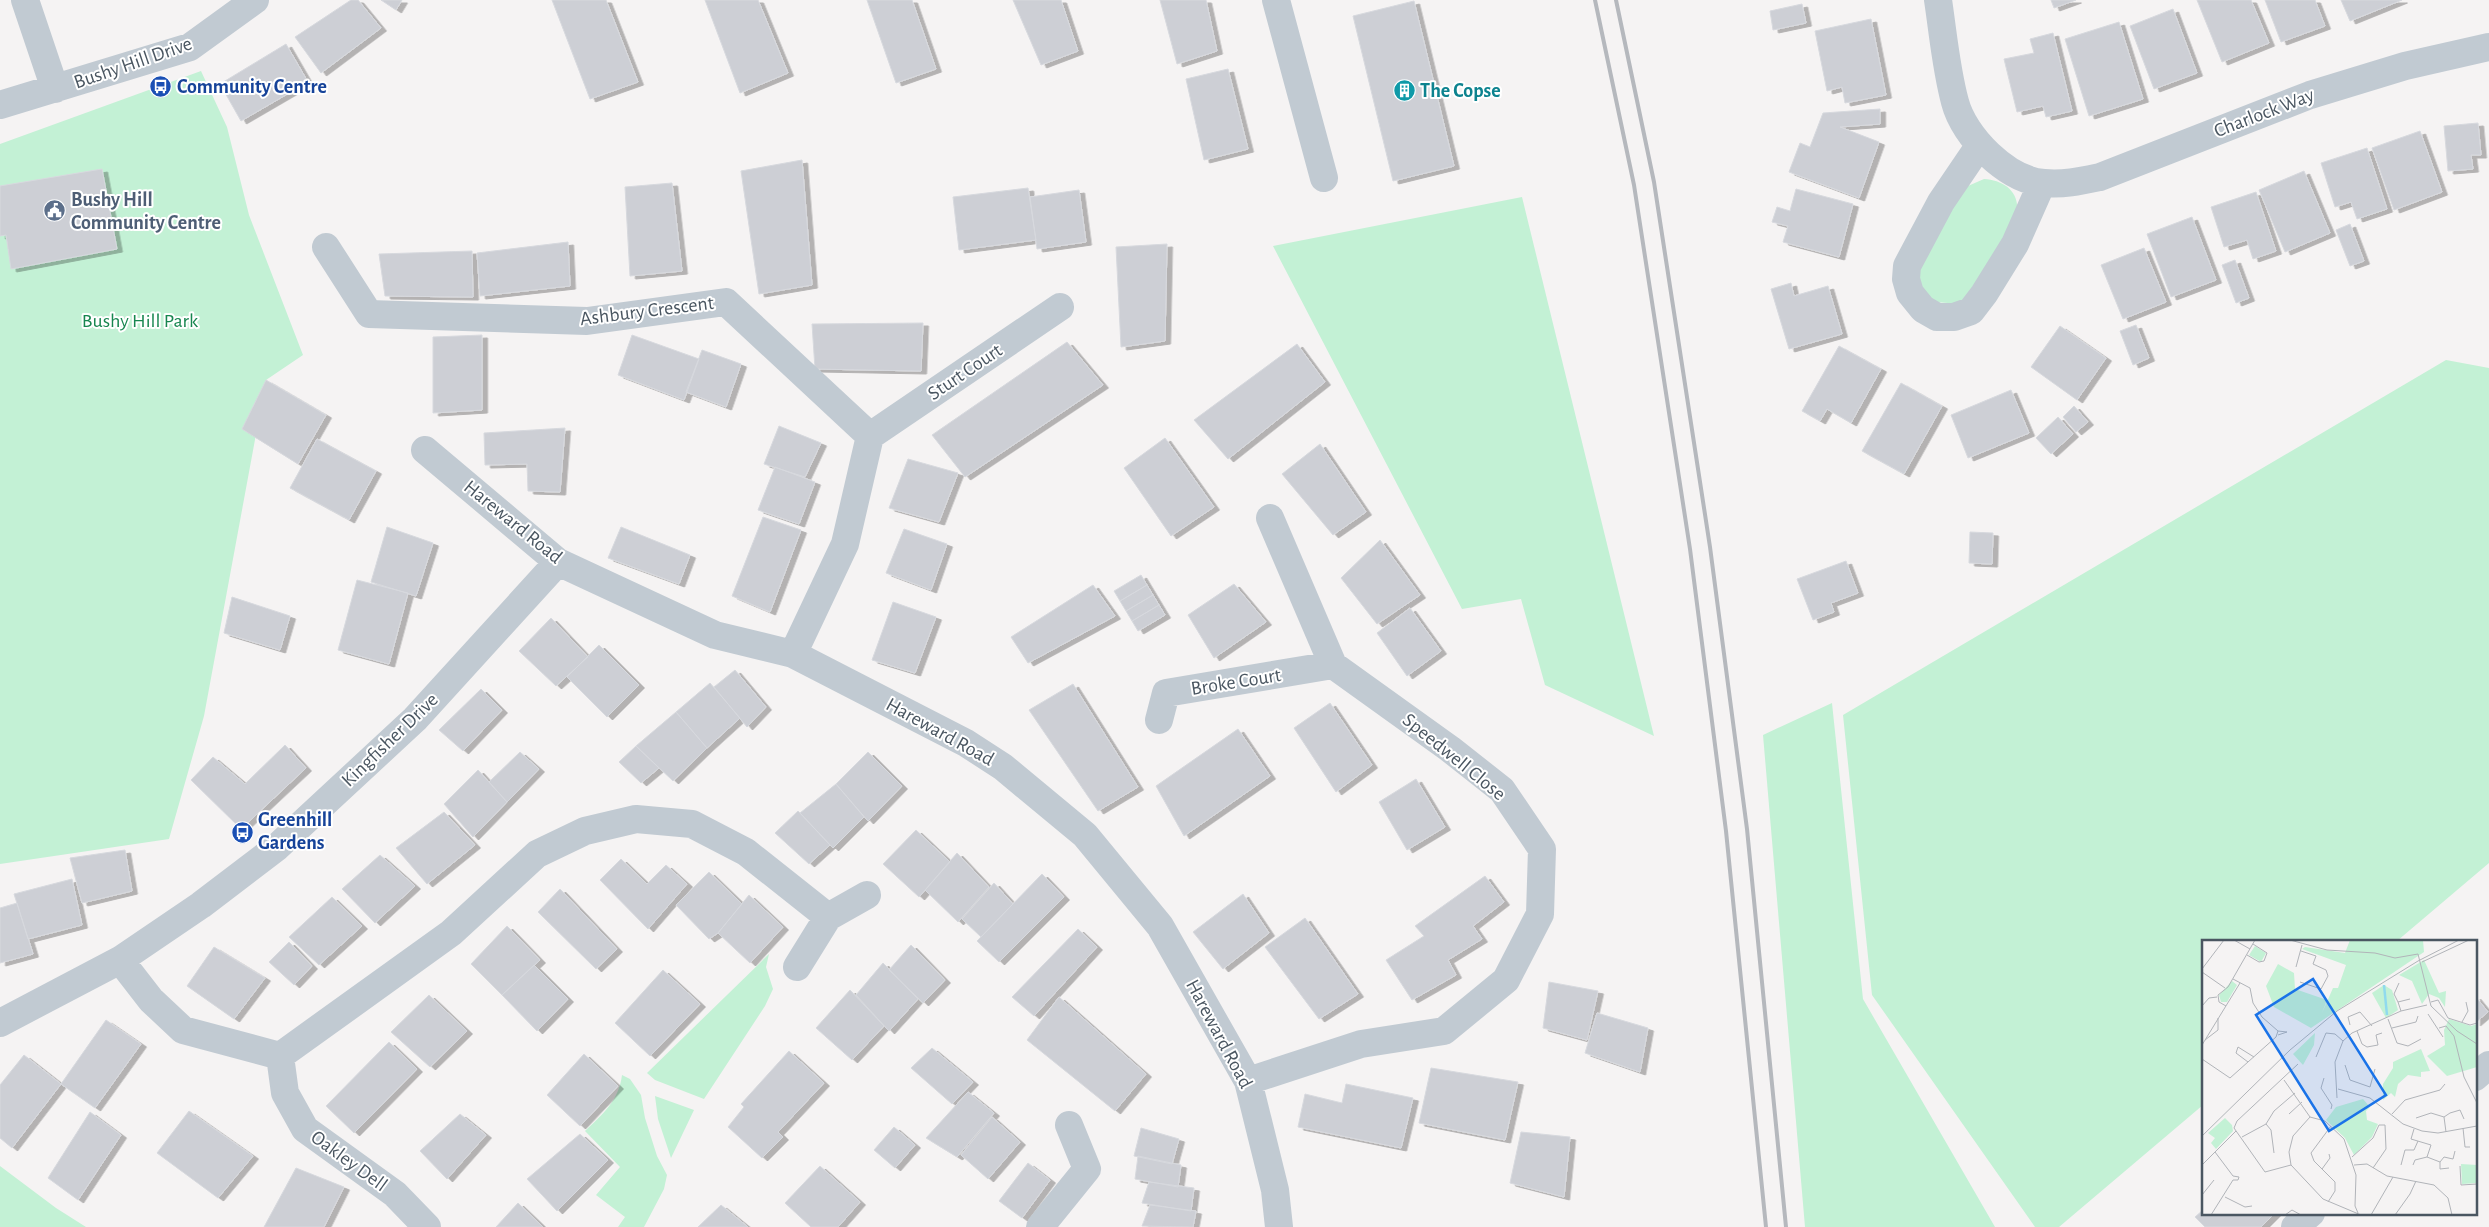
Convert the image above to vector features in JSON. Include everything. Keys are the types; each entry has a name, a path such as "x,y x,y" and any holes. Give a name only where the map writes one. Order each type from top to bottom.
{"street":[{"path":"25,0 55,89"},
{"name":"Bushy Hill Drive","path":"0,105 190,47 256,0"},
{"path":"1276,0 1324,178"},
{"name":"Charlock Way","path":"1938,0 1955,103 1964,125 1979,146 2014,172 2042,183 2069,184 2100,177 2310,95 2405,66 2489,47"},
{"path":"1979,146 1941,202 1907,266 1906,279 1910,293 1923,309 1937,317 1964,315 1971,311 2015,244 2042,183"},
{"name":"Ashbury Crescent","path":"326,247 369,314 587,321 726,302 870,436"},
{"name":"Sturt Court","path":"870,436 1060,307"},
{"path":"793,654 845,544 870,436"},
{"name":"Hareward Road","path":"425,450 558,562 715,635 793,654 966,742 1003,767 1085,836 1160,926 1248,1081 1275,1190 1278,1227"},
{"path":"1270,518 1333,666"},
{"name":"Kingfisher Drive","path":"0,1023 120,960 201,905 284,841 415,719 558,562"},
{"name":"Broke Court","path":"1159,720 1166,693 1333,666"},
{"name":"Speedwell Close","path":"1248,1081 1361,1044 1444,1031 1506,980 1540,914 1542,849 1502,790 1450,749 1333,666"},
{"path":"120,960 151,1000 182,1030 280,1056 450,932 537,854 584,830 636,820 692,824 746,852 828,917"},
{"path":"797,966 828,917 867,895"},
{"name":"Oakley Dell","path":"280,1056 285,1093 305,1129 395,1194 427,1227"},
{"path":"2476,1076 2489,1065"},
{"path":"1040,1227 1094,1179 1069,1125"},
{"path":"2295,1227 2310,1214"}],"green space":[{"name":"Bushy Hill Park","path":"201,71 227,127 249,215 303,355 266,380 204,716 169,839 0,864 0,144"},
{"path":"1984,179 2004,184 2009,188 2016,199 2017,213 1990,265 1970,295 1959,304 1936,302 1924,295 1917,269 1961,189"},
{"path":"1522,197 1654,736 1545,685 1521,599 1462,609 1273,246"},
{"path":"2446,360 2489,368 2489,863 2398,940 2202,940 2202,1106 2059,1227 2035,1227 1872,995 1843,715"},
{"path":"1832,703 1863,999 1995,1227 1805,1227 1763,735"},
{"path":"769,954 766,967 773,989 765,1006 704,1099 655,1080 647,1073"},
{"path":"622,1075 630,1079 641,1095 645,1118 657,1156 667,1175 664,1189 644,1227 618,1227 625,1217 596,1195 620,1167 585,1131 614,1099"},
{"path":"655,1096 694,1110 671,1158 658,1119"},
{"path":"0,1166 56,1208 86,1227 0,1227"}],"building":[{"path":"351,0 358,0 381,28 321,73 295,37"},
{"path":"381,0 402,0 396,10"},
{"path":"552,0 606,0 638,82 590,99"},
{"path":"705,0 758,0 788,73 740,93"},
{"path":"867,0 912,0 936,69 896,83"},
{"path":"1013,0 1061,0 1078,51 1041,65"},
{"path":"1160,0 1206,0 1217,51 1177,64"},
{"path":"2051,0 2076,0 2054,8"},
{"path":"2197,0 2251,0 2269,43 2222,62"},
{"path":"2265,0 2315,0 2325,26 2281,42"},
{"path":"2341,0 2402,0 2350,21"},
{"name":"The Copse","path":"1414,1 1454,166 1393,181 1353,16"},
{"path":"1802,4 1806,23 1773,30 1770,11"},
{"path":"2173,9 2197,73 2154,89 2130,26"},
{"path":"1871,19 1886,95 1845,103 1842,87 1827,91 1815,31"},
{"path":"2119,22 2143,99 2089,116 2065,39"},
{"path":"2053,33 2072,111 2046,117 2043,106 2017,112 2004,59 2034,53 2030,39"},
{"path":"286,44 308,82 241,121 220,84"},
{"path":"1228,69 1248,149 1204,160 1186,79"},
{"path":"1880,109 1880,124 1840,127 1879,142 1859,198 1789,172 1800,143 1810,147 1823,113"},
{"path":"2478,123 2481,155 2471,155 2473,169 2448,171 2444,126"},
{"path":"2420,131 2442,192 2394,210 2372,148"},
{"path":"2367,148 2387,209 2357,219 2351,202 2335,207 2321,163"},
{"path":"802,160 812,285 759,294 741,171"},
{"name":"Bushy Hill Community Centre","path":"102,169 117,249 11,269 6,235 0,236 0,186"},
{"path":"2304,171 2330,233 2285,252 2259,190"},
{"path":"672,183 682,271 630,276 625,187"},
{"path":"1028,188 1036,240 959,250 953,197"},
{"path":"1796,189 1853,204 1839,257 1783,242 1788,226 1772,222 1777,207 1790,211"},
{"path":"1079,190 1086,242 1037,249 1030,197"},
{"path":"2256,192 2276,251 2253,259 2247,240 2224,247 2211,207"},
{"path":"2192,217 2216,280 2171,297 2147,234"},
{"path":"2350,224 2364,261 2350,266 2336,230"},
{"path":"568,242 570,286 480,296 477,253"},
{"path":"1167,244 1165,341 1121,347 1116,247"},
{"path":"2144,248 2166,302 2123,319 2101,265"},
{"path":"472,251 473,297 385,296 379,254"},
{"path":"2235,260 2249,298 2236,303 2222,265"},
{"path":"1791,283 1794,296 1828,286 1842,334 1789,349 1771,289"},
{"path":"923,323 921,371 815,369 812,324"},
{"path":"2136,325 2149,358 2133,365 2120,331"},
{"path":"2060,326 2106,358 2077,400 2031,367"},
{"path":"482,335 482,410 433,413 433,337"},
{"path":"632,335 699,359 684,400 618,375"},
{"path":"1067,342 1103,385 965,477 932,435"},
{"path":"1297,344 1325,382 1228,459 1194,420"},
{"path":"1839,346 1881,369 1851,423 1827,409 1820,421 1802,411"},
{"path":"702,350 741,364 726,407 686,392"},
{"path":"266,380 326,415 298,464 242,429"},
{"path":"1901,383 1942,406 1904,474 1862,451"},
{"path":"2011,390 2029,433 1968,458 1951,415"},
{"path":"2074,406 2088,422 2076,432 2063,417"},
{"path":"2058,417 2073,434 2051,454 2036,438"},
{"path":"779,426 821,443 805,477 764,464"},
{"path":"565,428 560,492 528,491 527,464 485,465 484,433"},
{"path":"1165,438 1214,507 1171,536 1124,468"},
{"path":"317,439 376,471 349,520 290,488"},
{"path":"1320,444 1366,512 1333,535 1282,474"},
{"path":"908,459 958,473 939,522 889,508"},
{"path":"775,467 815,482 799,524 758,510"},
{"path":"763,517 801,530 770,612 732,596"},
{"path":"387,527 433,543 416,596 371,582"},
{"path":"621,527 690,555 679,584 608,558"},
{"path":"904,529 947,544 931,590 886,573"},
{"path":"1970,532 1993,533 1992,564 1969,563"},
{"path":"1380,540 1420,595 1377,624 1341,578"},
{"path":"1846,561 1858,593 1831,603 1834,612 1813,620 1797,579"},
{"path":"1141,575 1147,585 1120,601 1114,591"},
{"path":"357,580 408,593 389,664 338,650"},
{"path":"1234,584 1266,622 1214,658 1188,615"},
{"path":"1093,585 1115,616 1028,663 1011,637"},
{"path":"1147,585 1153,595 1126,611 1120,601"},
{"path":"1153,595 1159,605 1132,621 1126,611"},
{"path":"232,597 290,616 280,650 224,633"},
{"path":"893,602 936,617 915,673 872,660"},
{"path":"1159,605 1165,615 1138,631 1132,621"},
{"path":"1410,608 1441,651 1407,676 1377,633"},
{"path":"551,618 588,657 556,686 519,651"},
{"path":"599,645 639,685 607,717 567,677"},
{"path":"735,670 766,707 747,727 714,687"},
{"path":"710,683 740,718 707,748 676,712"},
{"path":"1073,684 1138,787 1098,811 1029,710"},
{"path":"481,689 502,710 463,751 439,730"},
{"path":"1330,703 1372,765 1336,792 1294,728"},
{"path":"676,712 707,748 673,781 636,746"},
{"path":"1238,729 1270,776 1184,836 1156,786"},
{"path":"285,745 306,768 241,829 191,780 213,757 245,784"},
{"path":"636,746 659,768 641,783 619,762"},
{"path":"520,752 539,769 507,802 489,782"},
{"path":"868,752 902,786 868,821 836,784"},
{"path":"478,770 507,802 473,837 444,804"},
{"path":"1416,779 1445,827 1407,850 1379,802"},
{"path":"836,784 864,817 833,848 800,813"},
{"path":"798,811 830,845 809,864 775,833"},
{"path":"444,812 475,845 427,884 396,848"},
{"path":"916,830 950,862 919,897 883,864"},
{"path":"125,850 132,891 82,903 70,858"},
{"path":"957,853 989,887 958,922 925,890"},
{"path":"380,855 415,886 375,923 342,889"},
{"path":"621,859 647,884 666,865 687,884 648,929 600,880"},
{"path":"709,872 742,904 718,933 709,939 676,905"},
{"path":"1042,874 1064,897 999,962 977,941"},
{"path":"1485,876 1504,902 1473,926 1482,939 1448,960 1456,975 1412,1000 1386,960 1424,936 1415,926"},
{"path":"72,879 82,925 28,939 14,894"},
{"path":"994,883 1013,904 981,937 962,919"},
{"path":"560,889 617,949 596,969 538,912"},
{"path":"1243,894 1269,933 1223,969 1193,932"},
{"path":"749,895 783,927 750,963 718,933"},
{"path":"332,897 362,926 319,965 289,937"},
{"path":"17,903 33,954 0,963 0,908"},
{"path":"1305,918 1358,994 1319,1019 1265,947"},
{"path":"507,926 540,960 502,995 471,964"},
{"path":"1078,929 1097,947 1034,1016 1012,997"},
{"path":"289,942 312,966 294,985 269,962"},
{"path":"911,945 945,980 923,1003 889,970"},
{"path":"214,947 265,978 234,1019 187,986"},
{"path":"883,963 918,999 889,1031 856,995"},
{"path":"534,965 568,999 537,1031 502,995"},
{"path":"663,970 700,1004 650,1056 615,1023"},
{"path":"1549,982 1598,991 1587,1040 1543,1028"},
{"path":"850,990 884,1026 852,1060 816,1028"},
{"path":"429,995 467,1031 430,1067 391,1032"},
{"path":"1059,997 1146,1074 1115,1111 1027,1040"},
{"path":"2476,997 2488,1012 2476,1022"},
{"path":"1597,1013 1648,1028 1640,1072 1585,1053"},
{"path":"106,1020 141,1044 95,1108 61,1084"},
{"path":"389,1042 417,1069 354,1133 326,1106"},
{"path":"932,1048 973,1082 952,1104 911,1068"},
{"path":"789,1051 824,1083 778,1132 783,1137 762,1158 728,1127 744,1107 741,1104"},
{"path":"584,1054 618,1086 580,1126 547,1095"},
{"path":"24,1055 61,1084 12,1148 0,1138 0,1085"},
{"path":"1431,1068 1518,1082 1505,1140 1419,1123"},
{"path":"1346,1084 1413,1098 1401,1148 1298,1127 1305,1094 1342,1103"},
{"path":"968,1092 994,1113 957,1157 926,1138"},
{"path":"189,1111 253,1156 218,1198 157,1153"},
{"path":"90,1112 121,1135 78,1200 48,1178"},
{"path":"460,1114 486,1135 447,1179 420,1151"},
{"path":"992,1117 1020,1142 988,1179 961,1155"},
{"path":"894,1127 915,1145 895,1168 874,1150"},
{"path":"1141,1128 1179,1139 1172,1164 1134,1156"},
{"path":"1521,1132 1570,1137 1564,1197 1510,1183"},
{"path":"580,1134 608,1160 557,1211 527,1179"},
{"path":"1138,1156 1181,1165 1178,1187 1135,1179"},
{"path":"1028,1163 1050,1180 1022,1218 999,1201"},
{"path":"820,1166 860,1202 838,1227 811,1227 785,1203"},
{"path":"296,1168 344,1187 324,1227 264,1227"},
{"path":"1149,1182 1194,1188 1191,1211 1142,1203"},
{"path":"518,1203 543,1227 496,1227"},
{"path":"721,1205 748,1227 698,1227"},
{"path":"1150,1205 1196,1211 1193,1227 1142,1226"},
{"path":"2202,1211 2202,1214 2274,1214 2261,1227 2205,1227 2195,1217"}],"railway":[{"path":"1595,0 1634,185 1690,549 1726,831 1766,1227"},
{"path":"1616,0 1654,182 1710,547 1747,829 1786,1227"}],"place":[{"name":"Community Centre","path":"161,87"},
{"name":"The Copse","path":"1404,91"},
{"name":"Bushy Hill Community Centre","path":"55,211"},
{"name":"Greenhill Gardens","path":"242,832"}]}
